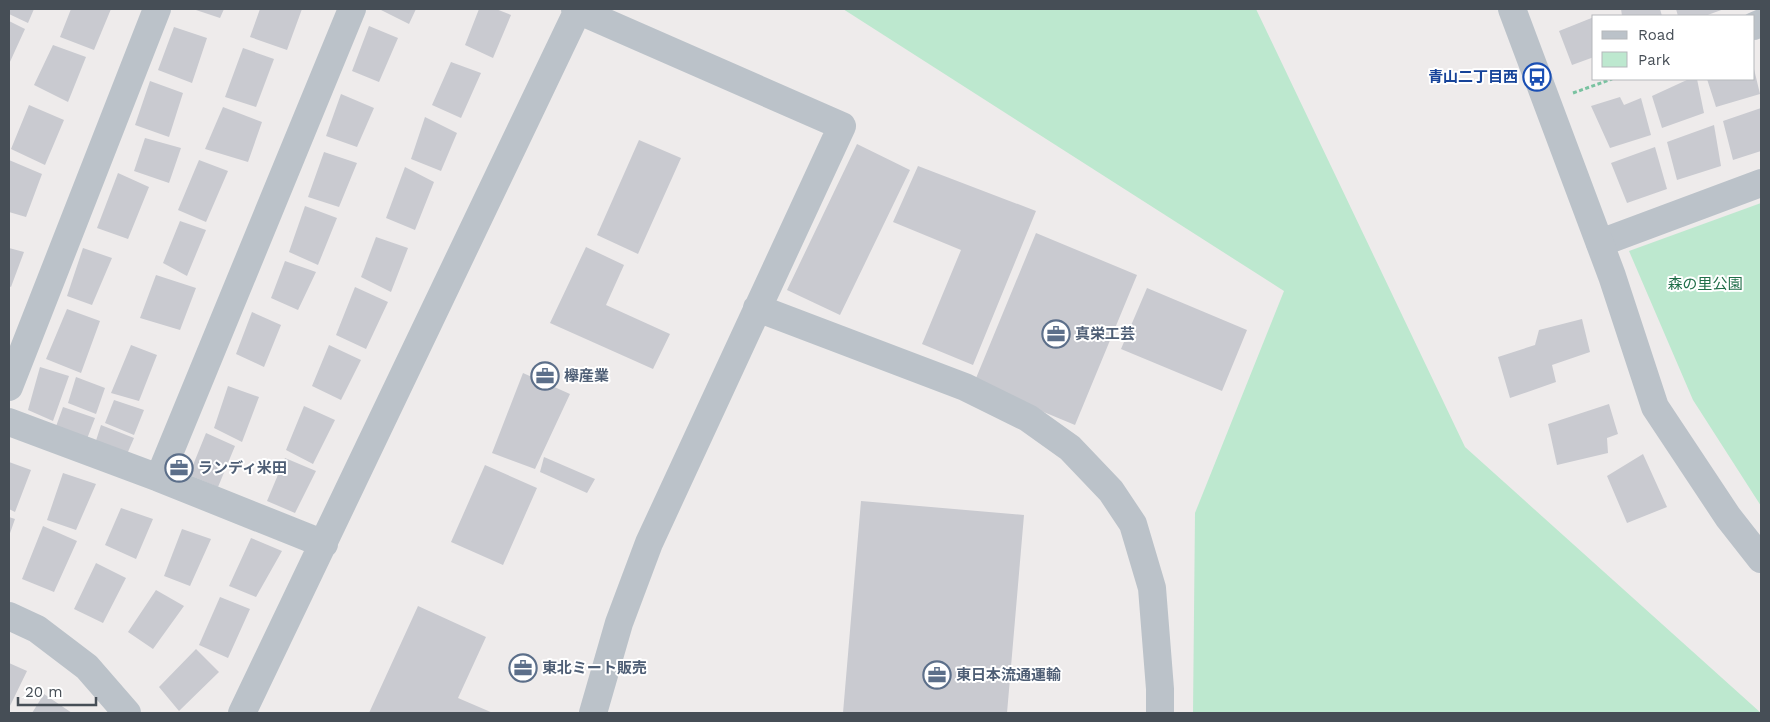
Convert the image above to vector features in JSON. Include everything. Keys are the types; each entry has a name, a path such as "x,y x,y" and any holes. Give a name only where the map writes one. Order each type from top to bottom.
{"street":[{"path":"9,387 157,9"},
{"path":"159,478 352,9"},
{"path":"242,713 324,544 576,9 842,126 649,543 619,623 593,713"},
{"path":"1512,9 1600,243 1656,407 1728,516 1761,559"},
{"path":"1600,243 1761,183"},
{"path":"757,308 965,387 1028,418 1070,448 1111,491 1133,524 1152,588 1160,689 1160,713"},
{"path":"9,422 159,478 324,544"},
{"path":"9,616 37,629 87,667 127,713"}],"path":[{"path":"1547,102 1609,80"}],"green space":[{"path":"843,9 1256,9 1465,447 1761,713 1193,713 1195,513 1284,291"},
{"name":"森の里公園","path":"1761,203 1761,506 1693,400 1629,251"}],"building":[{"path":"9,9 34,9 28,23 9,14"},
{"path":"71,9 111,9 94,50 60,37"},
{"path":"193,9 224,9 220,18"},
{"path":"260,9 302,9 287,50 250,37"},
{"path":"382,9 416,9 409,24"},
{"path":"479,9 496,9 511,15 493,58 465,45"},
{"path":"1621,9 1660,9 1662,15 1622,15"},
{"path":"1676,9 1724,9 1708,15 1678,15"},
{"path":"1592,18 1592,58 1572,65 1559,31"},
{"path":"9,21 25,29 9,64"},
{"path":"369,26 398,38 379,82 352,71"},
{"path":"174,27 207,38 192,83 158,70"},
{"path":"53,45 86,57 68,102 34,85"},
{"path":"243,48 274,59 256,107 225,97"},
{"path":"451,62 481,73 461,118 432,105"},
{"path":"1755,73 1760,94 1716,107 1707,80 1755,80"},
{"path":"1687,80 1697,80 1704,113 1662,128 1652,96"},
{"path":"150,81 183,93 169,137 135,125"},
{"path":"341,94 374,108 357,147 326,136"},
{"path":"1620,97 1624,105 1641,98 1651,135 1610,148 1591,106"},
{"path":"29,105 64,120 45,165 11,149"},
{"path":"223,107 262,122 248,162 205,149"},
{"path":"1761,108 1761,151 1733,160 1723,121"},
{"path":"425,117 457,133 441,171 411,159"},
{"path":"1714,125 1721,166 1677,180 1667,142"},
{"path":"145,138 181,148 169,183 134,171"},
{"path":"639,140 681,158 638,254 597,235"},
{"path":"857,144 910,170 840,315 787,290"},
{"path":"1655,147 1667,189 1627,203 1611,163"},
{"path":"324,152 357,163 339,207 308,197"},
{"path":"9,160 42,174 26,217 9,212"},
{"path":"199,160 228,171 206,222 178,210"},
{"path":"918,166 1036,211 973,365 922,344 961,250 893,222"},
{"path":"405,167 434,182 415,230 386,218"},
{"path":"118,173 149,187 128,239 97,228"},
{"path":"305,206 337,218 318,265 289,252"},
{"path":"180,221 206,230 187,276 163,263"},
{"path":"1036,233 1137,275 1075,425 974,383"},
{"path":"376,237 408,248 391,292 361,277"},
{"path":"586,247 624,265 606,305 670,334 653,369 550,323"},
{"path":"9,248 24,252 11,287 9,286"},
{"path":"83,248 112,258 92,305 67,296"},
{"path":"285,261 316,272 298,310 271,298"},
{"path":"156,275 196,288 180,330 140,318"},
{"path":"355,287 388,302 366,349 336,335"},
{"path":"1147,288 1247,330 1222,391 1121,349"},
{"path":"67,309 100,321 81,373 46,359"},
{"path":"252,312 281,325 264,367 236,354"},
{"path":"1582,319 1590,352 1552,365 1556,382 1510,398 1498,357 1535,345 1539,330"},
{"path":"131,345 157,355 139,401 111,393"},
{"path":"329,345 361,360 341,400 312,386"},
{"path":"40,367 69,376 53,421 28,410"},
{"path":"523,373 570,394 535,469 492,453"},
{"path":"76,377 105,388 96,414 68,403"},
{"path":"228,386 259,397 242,442 214,428"},
{"path":"114,400 144,410 134,435 105,423"},
{"path":"1609,404 1618,434 1607,438 1608,453 1557,465 1548,424"},
{"path":"304,406 335,420 313,464 286,450"},
{"path":"63,407 95,418 85,444 54,432"},
{"path":"101,425 134,438 124,461 93,450"},
{"path":"206,433 235,446 218,487 189,475"},
{"path":"1643,454 1667,507 1627,523 1607,476"},
{"path":"544,457 595,479 587,493 540,472"},
{"path":"285,458 316,471 295,513 267,501"},
{"path":"9,462 31,470 15,512 9,509"},
{"path":"485,465 537,488 503,565 451,542"},
{"path":"63,473 96,484 76,530 47,520"},
{"path":"861,501 1024,515 1007,713 843,713"},
{"path":"121,508 153,519 136,559 105,545"},
{"path":"9,517 15,519 9,536"},
{"path":"43,526 77,541 54,592 22,579"},
{"path":"182,529 211,539 190,586 164,576"},
{"path":"251,538 282,551 256,597 229,586"},
{"path":"96,563 126,578 103,623 74,609"},
{"path":"156,590 184,606 153,649 128,632"},
{"path":"220,597 250,609 228,658 199,645"},
{"path":"418,606 486,637 458,698 493,713 369,713"},
{"path":"196,649 219,672 179,711 159,687"},
{"path":"9,663 27,671 9,708"},
{"path":"44,694 72,713 32,713"}],"place":[{"name":"青山二丁目西","path":"1537,77"},
{"name":"真栄工芸","path":"1056,334"},
{"name":"欅産業","path":"545,376"},
{"name":"ランディ米田","path":"179,468"},
{"name":"東北ミート販売","path":"523,668"},
{"name":"東日本流通運輸","path":"937,675"}]}
